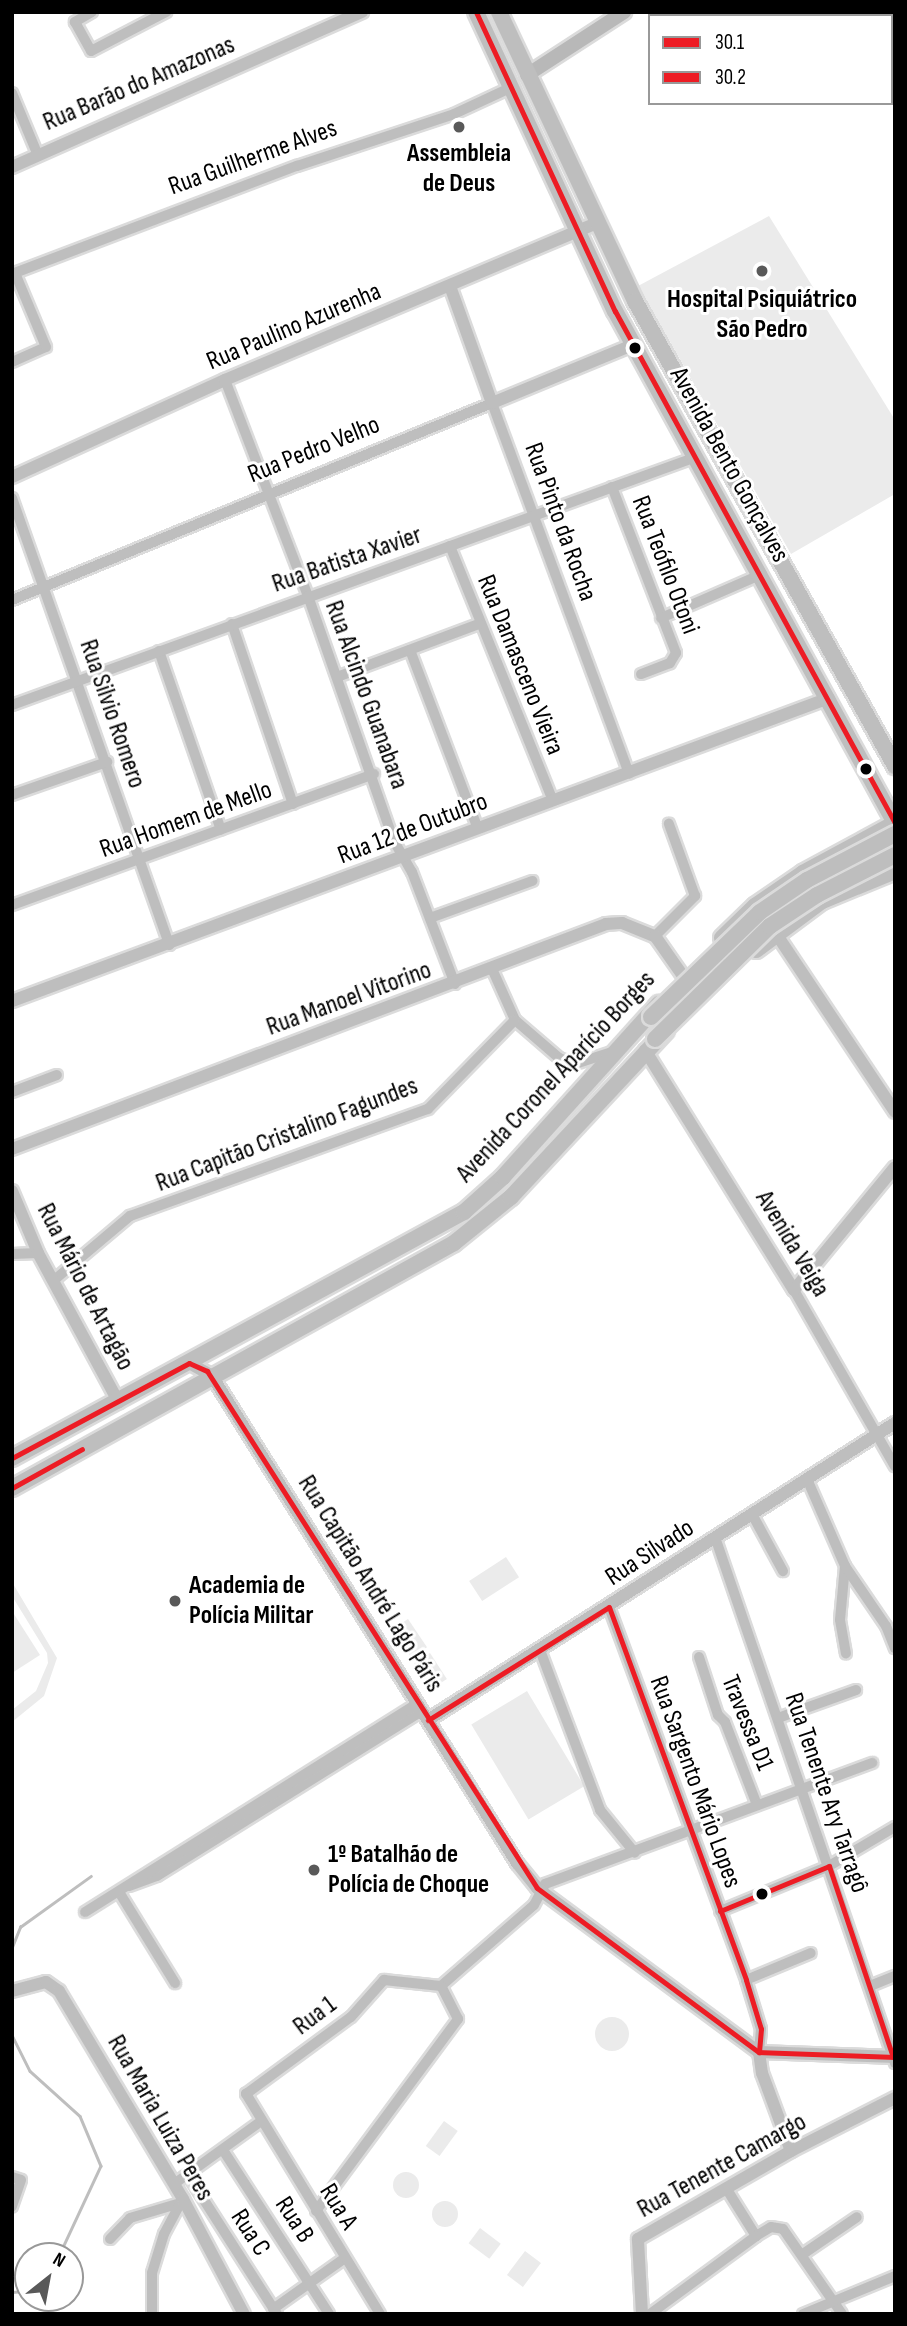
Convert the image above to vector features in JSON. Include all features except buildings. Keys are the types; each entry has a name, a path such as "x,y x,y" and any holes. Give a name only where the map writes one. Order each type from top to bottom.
{"main road":[{"name":"Avenida Bento Gonçalves","path":"476,12 578,232 634,345 762,574 895,822"},
{"name":"Avenida Bento Gonçalves","path":"499,12 635,301 895,766"},
{"path":"527,75 624,12"},
{"name":"Avenida Coronel Aparício Borges","path":"12,1458 119,1403 464,1212 503,1177 645,1022 683,976 755,906 895,822"},
{"path":"645,1022 760,912 807,880 895,834"},
{"path":"841,852 859,866 858,884"},
{"path":"650,1045 770,926 817,895 895,855"},
{"name":"Avenida Coronel Aparício Borges","path":"12,1488 454,1243 482,1223 650,1045 775,932 822,901 895,870"}],"street":[{"path":"92,12 75,22 91,51 166,12"},
{"name":"Rua Barão do Amazonas","path":"12,167 37,153 362,12"},
{"name":"Rua Guilherme Alves","path":"14,273 297,166 454,114 510,88"},
{"path":"12,93 37,153"},
{"name":"Rua Paulino Azurenha","path":"12,477 225,380 596,223"},
{"path":"12,362 46,347 14,273"},
{"name":"Rua Pinto da Rocha","path":"450,286 629,774"},
{"name":"Rua Pedro Velho","path":"12,600 269,492 634,345"},
{"name":"Rua Alcindo Guanabara","path":"225,380 404,858 456,984"},
{"name":"Rua Batista Xavier","path":"12,705 696,457"},
{"name":"Rua Teófilo Otoni","path":"612,487 674,659 642,674"},
{"name":"Rua Silvio Romero","path":"12,498 80,682 169,945"},
{"name":"Rua Damasceno Vieira","path":"450,546 479,624 552,798"},
{"path":"661,618 762,574"},
{"path":"232,624 293,804"},
{"path":"337,677 479,624"},
{"path":"410,650 478,829"},
{"path":"159,651 221,830"},
{"name":"Rua 12 de Outubro","path":"12,1001 404,858 552,798 629,774 829,698"},
{"path":"12,795 107,762"},
{"name":"Rua Homem de Mello","path":"12,905 374,774"},
{"path":"669,824 695,896 655,936 683,976"},
{"path":"430,918 532,881"},
{"name":"Rua Manoel Vitorino","path":"12,1149 493,971 606,924 622,923 655,936"},
{"path":"775,932 895,1112"},
{"path":"493,971 515,1020 559,1058 575,1064 622,1046"},
{"name":"Rua Capitão Cristalino Fagundes","path":"53,1281 130,1216 428,1109 515,1020"},
{"name":"Avenida Veiga","path":"650,1045 895,1466"},
{"path":"12,1092 57,1075"},
{"path":"794,1290 895,1167"},
{"name":"Rua Mário de Artagão","path":"12,1191 38,1253 119,1403"},
{"path":"12,1254 38,1253"},
{"name":"Rua Capitão André Lago Páris","path":"189,1363 212,1376 517,1863 541,1892 760,2052"},
{"name":"Rua Silvado","path":"85,1912 402,1719 423,1712 540,1650 895,1423"},
{"path":"807,1479 845,1566 886,1626 895,1648"},
{"path":"752,1514 783,1571"},
{"name":"Rua Tenente Ary Tarragô","path":"715,1537 894,2059"},
{"path":"845,1566 840,1620 846,1653"},
{"name":"Rua Sargento Mário Lopes","path":"609,1607 746,1980 761,2029 760,2052"},
{"path":"540,1650 600,1810 635,1853"},
{"name":"Travessa D1","path":"699,1657 718,1715 757,1805"},
{"path":"778,1718 856,1690"},
{"path":"316,2211 458,2019 441,1986 534,1905 545,1884 690,1833 872,1763"},
{"path":"720,1911 829,1867 895,1827"},
{"path":"119,1892 175,1983"},
{"path":"746,1980 811,1953"},
{"path":"870,1986 895,1976"},
{"name":"Rua 1","path":"260,2122 246,2098 247,2091 351,2017 384,1980 441,1986"},
{"name":"Rua Maria Luiza Peres","path":"12,1991 46,1982 59,1991 174,2184 180,2202 244,2314"},
{"path":"791,2151 762,2073 760,2052 894,2059"},
{"name":"Rua Tenente Camargo","path":"642,2314 638,2239 791,2151 895,2098"},
{"path":"174,2184 260,2122"},
{"name":"Rua A","path":"260,2122 380,2314"},
{"name":"Rua B","path":"223,2150 329,2314"},
{"name":"Rua C","path":"187,2175 275,2311"},
{"path":"12,2206 17,2179"},
{"path":"726,2188 756,2236"},
{"path":"110,2239 130,2218 180,2202"},
{"path":"152,2314 152,2273 180,2202"},
{"path":"803,2254 857,2217"},
{"path":"650,2314 771,2227 783,2229 836,2301 842,2314"},
{"path":"275,2311 345,2259"},
{"path":"803,2314 895,2276"}],"shaded area":[{"path":"769,216 895,420 895,494 791,554 638,286"},
{"path":"506,1557 519,1577 482,1601 469,1581"},
{"path":"12,1582 57,1658 44,1696 12,1722 12,1710 36,1691 48,1663 47,1653 12,1596"},
{"path":"12,1611 40,1655 12,1673"},
{"path":"408,1619 427,1647 411,1658 392,1630"},
{"path":"430,1653 447,1679 431,1689 414,1663"},
{"path":"527,1691 584,1786 528,1820 471,1724"},
{"path":"612,2017 624,2022 629,2034 624,2046 612,2051 600,2046 595,2034 600,2022"},
{"path":"444,2121 458,2131 440,2156 426,2146"},
{"path":"406,2172 415,2176 419,2185 415,2194 406,2198 397,2194 393,2185 397,2176"},
{"path":"445,2201 454,2205 458,2214 454,2223 445,2227 436,2223 432,2214 436,2205"},
{"path":"480,2228 501,2244 489,2259 469,2243"},
{"path":"525,2251 541,2263 523,2287 507,2275"}],"waterway":[{"path":"12,1947 20,1927 91,1876"},
{"path":"12,2035 30,2071 80,2116 101,2166 66,2242"}],"transit line":[{"name":"30.2","path":"476,12 615,311 895,823"},
{"name":"30.1","path":"12,1458 189,1363 207,1371 537,1888 759,2052"},
{"name":"30.1","path":"12,1488 82,1449"},
{"name":"30.1","path":"428,1720 609,1607 746,1980 761,2029 759,2052"},
{"name":"30.1","path":"720,1911 829,1866 893,2057 759,2052"}],"place":[{"name":"Assembleia de Deus","path":"459,127"},
{"name":"Hospital Psiquiátrico São Pedro","path":"762,271"},
{"name":"Academia de Polícia Militar","path":"175,1601"},
{"name":"1º Batalhão de Polícia de Choque","path":"314,1870"}]}
